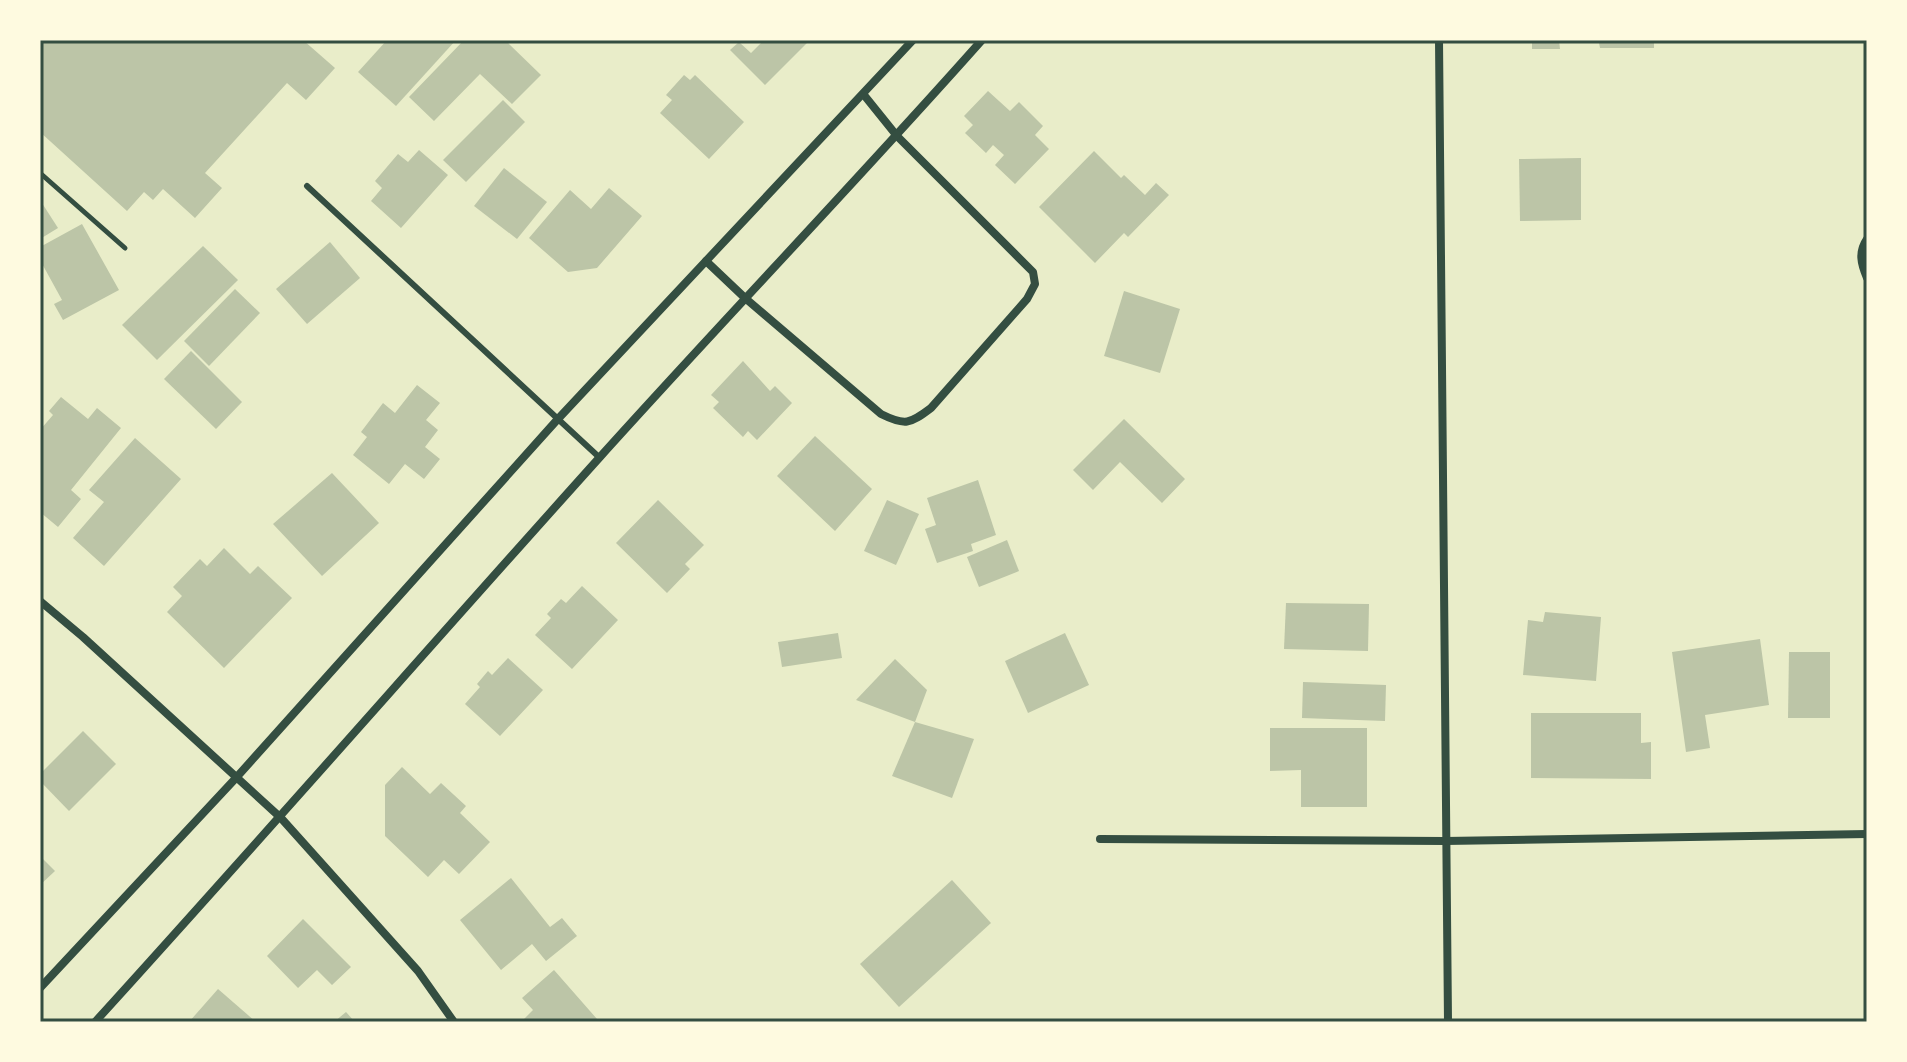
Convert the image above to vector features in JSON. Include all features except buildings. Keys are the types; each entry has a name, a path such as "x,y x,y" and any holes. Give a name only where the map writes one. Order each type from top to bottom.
{"street":[{"path":"40,988 235,779 557,420 913,40"},
{"path":"95,1022 281,818 600,458 982,40"},
{"path":"1439,40 1448,1022"},
{"path":"706,261 881,414 897,423 914,421 931,408 1027,299 1035,284 1033,272 897,136 864,95"},
{"path":"1867,239 1862,246 1861,264 1867,278"},
{"path":"40,601 281,818 418,971 454,1022"},
{"path":"1100,839 1445,841 1867,834"}],"lane":[{"path":"307,186 600,458"}],"path":[{"path":"40,173 125,248"}]}
